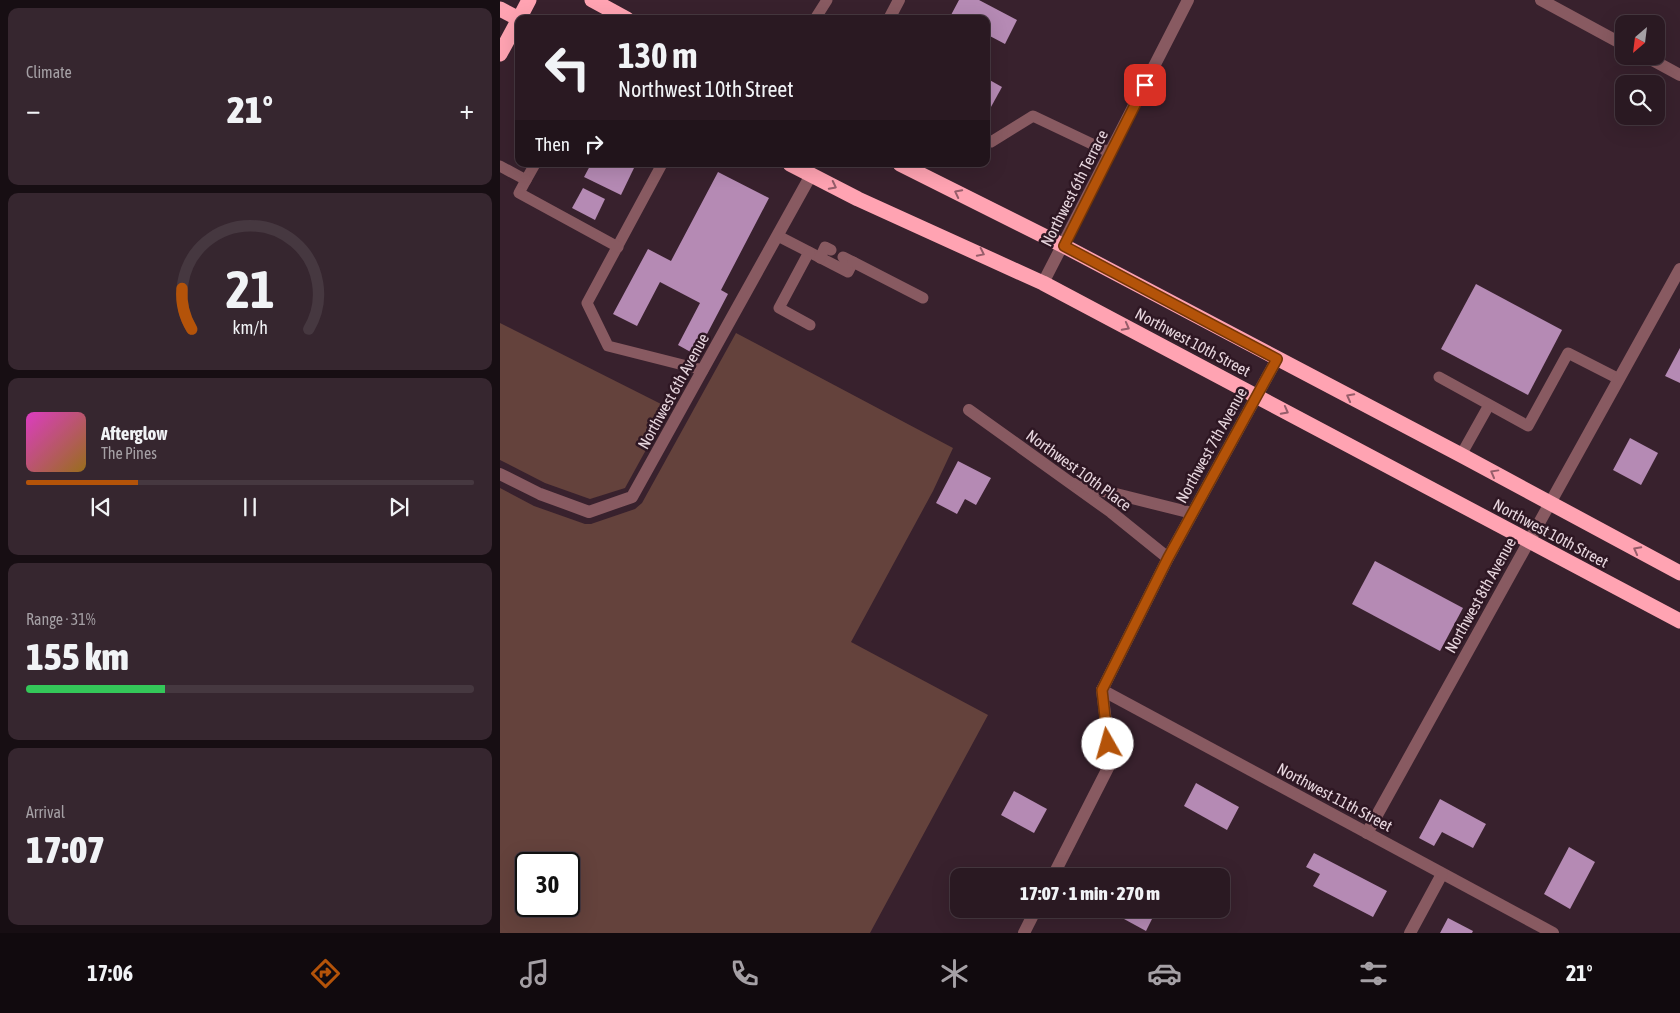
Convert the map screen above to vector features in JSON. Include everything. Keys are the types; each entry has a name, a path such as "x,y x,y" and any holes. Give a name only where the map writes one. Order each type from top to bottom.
{"highway":[{"path":"521,15 529,0"},
{"path":"592,0 620,15"},
{"path":"500,9 515,17"},
{"path":"500,54 515,26"},
{"name":"Northwest 10th Street","path":"796,167 1043,283 1680,621"},
{"name":"Northwest 10th Street","path":"906,167 1064,246 1461,455 1680,573"}],"street":[{"path":"892,15 899,0"},
{"name":"Northwest 6th Terrace","path":"1043,283 1064,246 1188,0"},
{"path":"1541,0 1615,40"},
{"path":"1661,65 1680,76"},
{"name":"Northwest 6th Avenue","path":"500,474 540,494 589,512 632,498 811,175"},
{"name":"Northwest 8th Avenue","path":"1368,833 1680,269"},
{"name":"Northwest 7th Avenue","path":"1102,690 1168,558 1277,359"},
{"name":"Northwest 10th Place","path":"969,410 1112,512 1168,558"},
{"path":"1071,483 1192,514"},
{"path":"1057,868 1111,762 1102,690"},
{"name":"Northwest 11th Street","path":"1102,690 1553,933"},
{"path":"1410,933 1442,874"},
{"path":"1024,933 1032,918"}],"lane":[{"path":"818,15 827,0"},
{"path":"990,141 1033,116 1111,152"},
{"path":"500,166 526,180"},
{"path":"532,167 519,193 618,247"},
{"path":"660,167 587,303 608,346 703,370"},
{"path":"778,236 848,272 848,259 923,298"},
{"path":"820,258 825,247 831,250"},
{"path":"809,252 779,308 810,325"},
{"path":"1439,377 1528,426 1568,353 1619,379"},
{"path":"1461,455 1489,405"}],"shaded area":[{"path":"500,323 669,408 625,488 590,499 545,483 500,460"},
{"path":"736,333 953,448 933,491 851,642 988,715 870,933 500,933 500,488 534,506 585,524 591,524 635,509 642,503"}],"building":[{"path":"959,0 979,0 1017,20 1005,44 990,36 990,15 951,15"},
{"path":"990,80 1002,87 990,109"},
{"path":"589,167 634,168 621,195 584,177"},
{"path":"718,172 769,198 721,290 728,294 696,355 678,345 700,303 660,282 637,326 613,314 648,249 671,261"},
{"path":"583,188 605,199 595,220 572,208"},
{"path":"1476,284 1562,330 1528,395 1441,349"},
{"path":"1680,348 1680,383 1665,376"},
{"path":"1630,438 1658,453 1641,485 1613,470"},
{"path":"958,461 991,478 976,505 965,499 957,514 936,503"},
{"path":"1375,561 1463,608 1440,651 1352,604"},
{"path":"1196,783 1239,807 1227,830 1184,806"},
{"path":"1014,791 1047,809 1034,833 1001,815"},
{"path":"1440,799 1486,824 1473,848 1442,832 1434,846 1419,838"},
{"path":"1569,847 1595,862 1570,909 1544,894"},
{"path":"1314,853 1387,891 1373,917 1313,886 1320,874 1306,867"},
{"path":"1122,918 1152,918 1146,931"},
{"path":"1448,918 1473,931 1472,933 1440,933"}],"route":[{"path":"1108,744 1102,690 1168,558 1277,359 1064,246 1145,85"}]}
